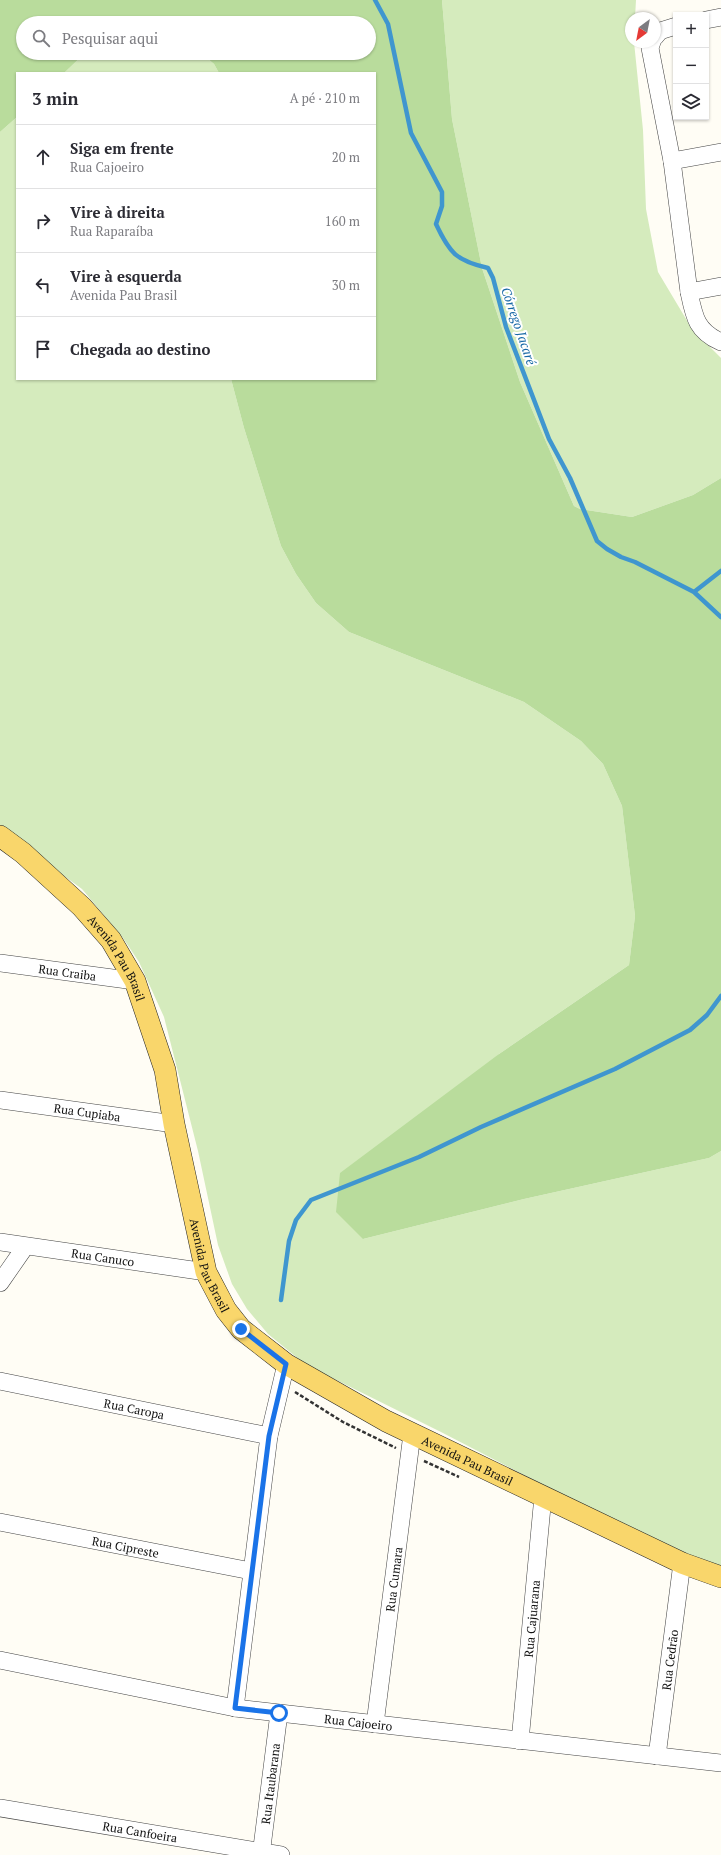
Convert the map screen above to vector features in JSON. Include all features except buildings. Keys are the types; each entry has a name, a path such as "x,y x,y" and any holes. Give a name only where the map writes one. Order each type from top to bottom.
{"main road":[{"name":"Avenida Pau Brasil","path":"0,836 23,853 82,907 111,940 135,981 165,1070 174,1124 206,1272 226,1310 241,1329 284,1374 543,1496 682,1564 721,1578"}],"street":[{"path":"709,20 721,18"},
{"path":"661,31 673,27"},
{"path":"650,48 672,161 689,292 695,321 711,338 721,342"},
{"path":"672,161 721,152"},
{"path":"689,292 721,286"},
{"name":"Rua Craiba","path":"0,963 135,981"},
{"name":"Rua Cupiaba","path":"0,1100 174,1124"},
{"name":"Rua Canuco","path":"0,1242 25,1247 206,1272"},
{"path":"0,1283 25,1247"},
{"path":"235,1708 269,1436 284,1374"},
{"name":"Rua Caropa","path":"0,1381 269,1436"},
{"name":"Rua Cumara","path":"375,1724 412,1434"},
{"name":"Rua Cajuarana","path":"520,1741 543,1496"},
{"name":"Rua Cipreste","path":"0,1522 251,1571"},
{"name":"Rua Cedrão","path":"657,1756 682,1564"},
{"name":"Rua Cajoeiro","path":"0,1660 235,1708 721,1763"},
{"name":"Rua Itaubarana","path":"261,1854 279,1713"},
{"name":"Rua Canfoeira","path":"0,1808 261,1854 281,1855"}],"path":[{"path":"284,1374 343,1422 465,1480"}],"green space":[{"path":"0,0 442,0 452,119 482,268 520,382 574,506 580,509 632,517 693,495 721,478 721,1151 709,1158 524,1199 363,1239 336,1212 340,1173 499,1054 629,965 635,916 622,806 603,764 581,741 524,702 349,632 316,603 296,574 281,546 244,428 231,380 376,380 376,72 218,72 214,64 209,60 376,60 376,16 16,16 16,60 78,60 65,72 16,72 16,118 0,132"},
{"path":"442,0 636,0 635,12 625,12 625,48 635,48 643,130 646,209 658,272 692,329 721,358 721,478 693,495 632,517 580,509 574,506 520,382 482,268 452,119"},
{"path":"78,60 209,60 214,64 218,72 65,72"},
{"path":"16,118 16,380 231,380 244,428 281,546 296,574 316,603 349,632 524,702 581,741 603,764 622,806 635,916 629,965 499,1054 363,1239 524,1199 709,1158 721,1151 721,1574 676,1554 441,1432 306,1365 268,1334 247,1309 232,1284 218,1245 198,1151 164,1017 139,962 123,938 82,889 0,829 0,132"}],"waterway":[{"name":"Córrego Jacaré","path":"375,0 388,24 411,133 442,192 442,206 436,224 446,243 456,255 469,262 488,268 493,278 506,327 549,439 570,478 597,541 621,557 635,562 694,592 721,617"},
{"path":"694,592 721,571"},
{"path":"281,1300 289,1241 296,1220 311,1200 419,1157 481,1127 615,1069 690,1030 707,1015 721,996"}],"route":[{"path":"241,1329 286,1364 269,1436 235,1708 279,1713"}]}
